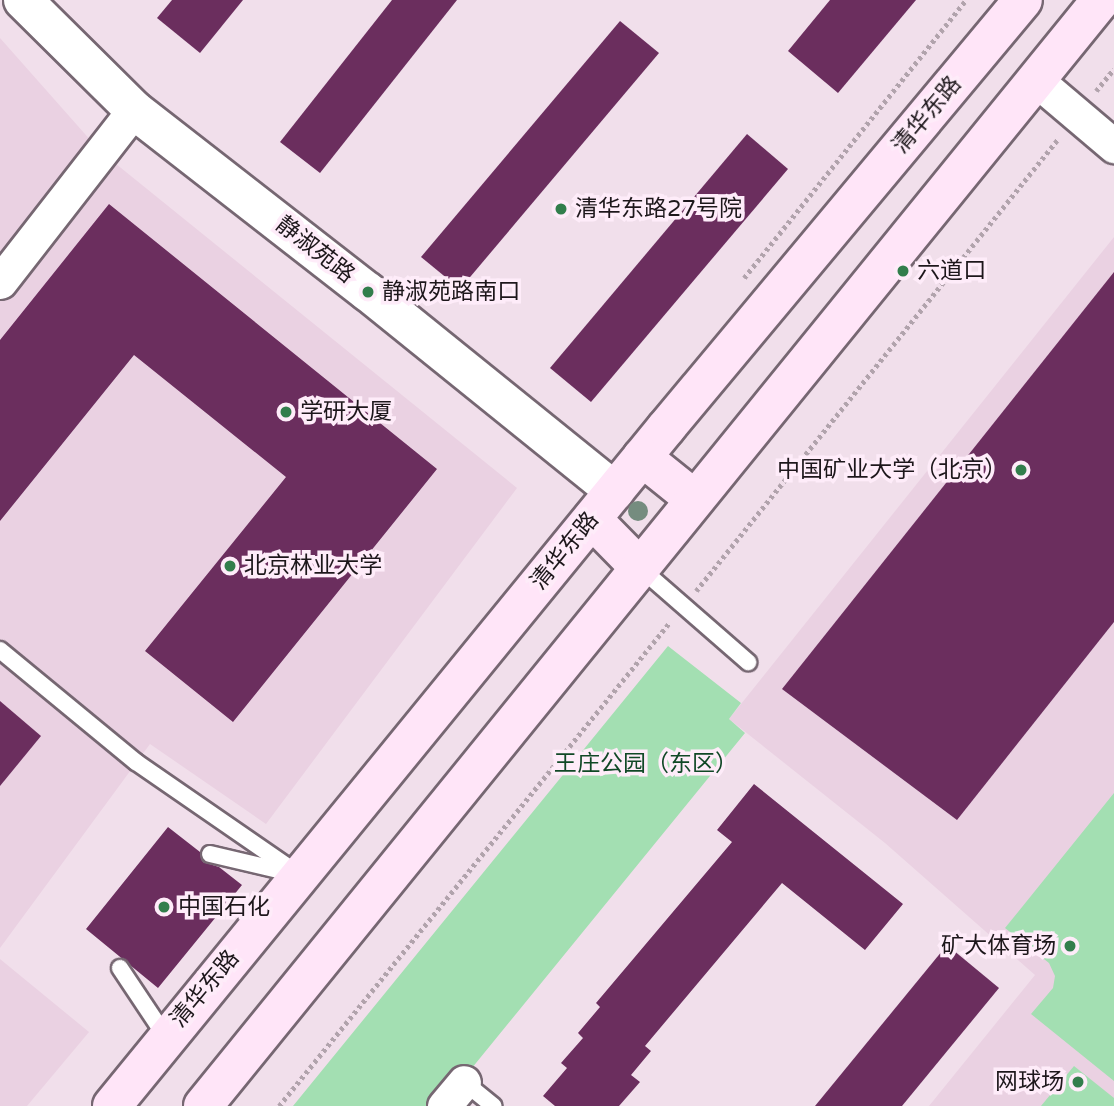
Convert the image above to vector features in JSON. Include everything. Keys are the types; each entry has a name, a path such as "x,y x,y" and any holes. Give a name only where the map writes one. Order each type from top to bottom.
{"main road":[{"name":"清华东路","path":"111,1106 642,457 1023,0"},
{"path":"204,1106 638,566 1101,0"},
{"path":"642,457 694,499"},
{"path":"603,505 638,566"}],"street":[{"name":"静淑苑路","path":"23,0 134,110 369,292 603,505"},
{"path":"1035,79 1114,146"},
{"path":"0,282 134,110"}],"lane":[{"path":"638,566 748,662"},
{"path":"0,650 136,762 300,876"},
{"path":"210,854 300,876"},
{"path":"120,968 166,1037"},
{"path":"454,1094 494,1106"}],"shaded area":[{"name":"北京林业大学","path":"0,38 100,151 517,488 266,824 150,744 0,948"},
{"name":"中国矿业大学（北京）","path":"1114,237 1114,1106 929,1106 1035,975 885,843 729,719"},
{"path":"0,959 89,1032 27,1106 0,1106"}],"green space":[{"name":"王庄公园（东区）","path":"668,646 741,703 729,719 745,733 441,1106 293,1106"},
{"name":"矿大体育场","path":"1114,793 1114,1081 1031,1014 1053,988 1055,976 1049,963 1005,928"},
{"name":"网球场","path":"1074,1066 1114,1098 1114,1106 1041,1106"}],"building":[{"path":"172,0 243,0 200,53 157,18"},
{"path":"392,0 457,0 320,173 280,142"},
{"path":"830,0 916,0 838,93 788,51"},
{"path":"620,21 659,53 460,289 421,257"},
{"path":"747,134 788,169 591,402 550,368"},
{"name":"学研大厦","path":"109,204 437,469 233,722 145,651 286,477 134,355 0,521 0,340"},
{"path":"1114,272 1114,622 957,820 782,689"},
{"path":"0,701 41,736 0,786"},
{"path":"754,784 903,904 865,950 782,883 645,1046 651,1051 631,1075 640,1082 619,1106 555,1106 543,1096 567,1068 561,1063 583,1038 578,1033 600,1007 596,1003 732,842 717,830"},
{"name":"中国石化","path":"168,827 200,852 203,862 219,867 242,885 158,988 86,929"},
{"path":"947,945 999,988 902,1106 815,1106"}],"place":[{"name":"清华东路27号院","path":"561,209"},
{"name":"六道口","path":"903,271"},
{"name":"静淑苑路南口","path":"368,292"},
{"name":"学研大厦","path":"286,412"},
{"name":"中国矿业大学（北京）","path":"1021,470"},
{"name":"北京林业大学","path":"230,566"},
{"name":"中国石化","path":"164,907"},
{"name":"矿大体育场","path":"1070,946"},
{"name":"网球场","path":"1078,1082"}]}
